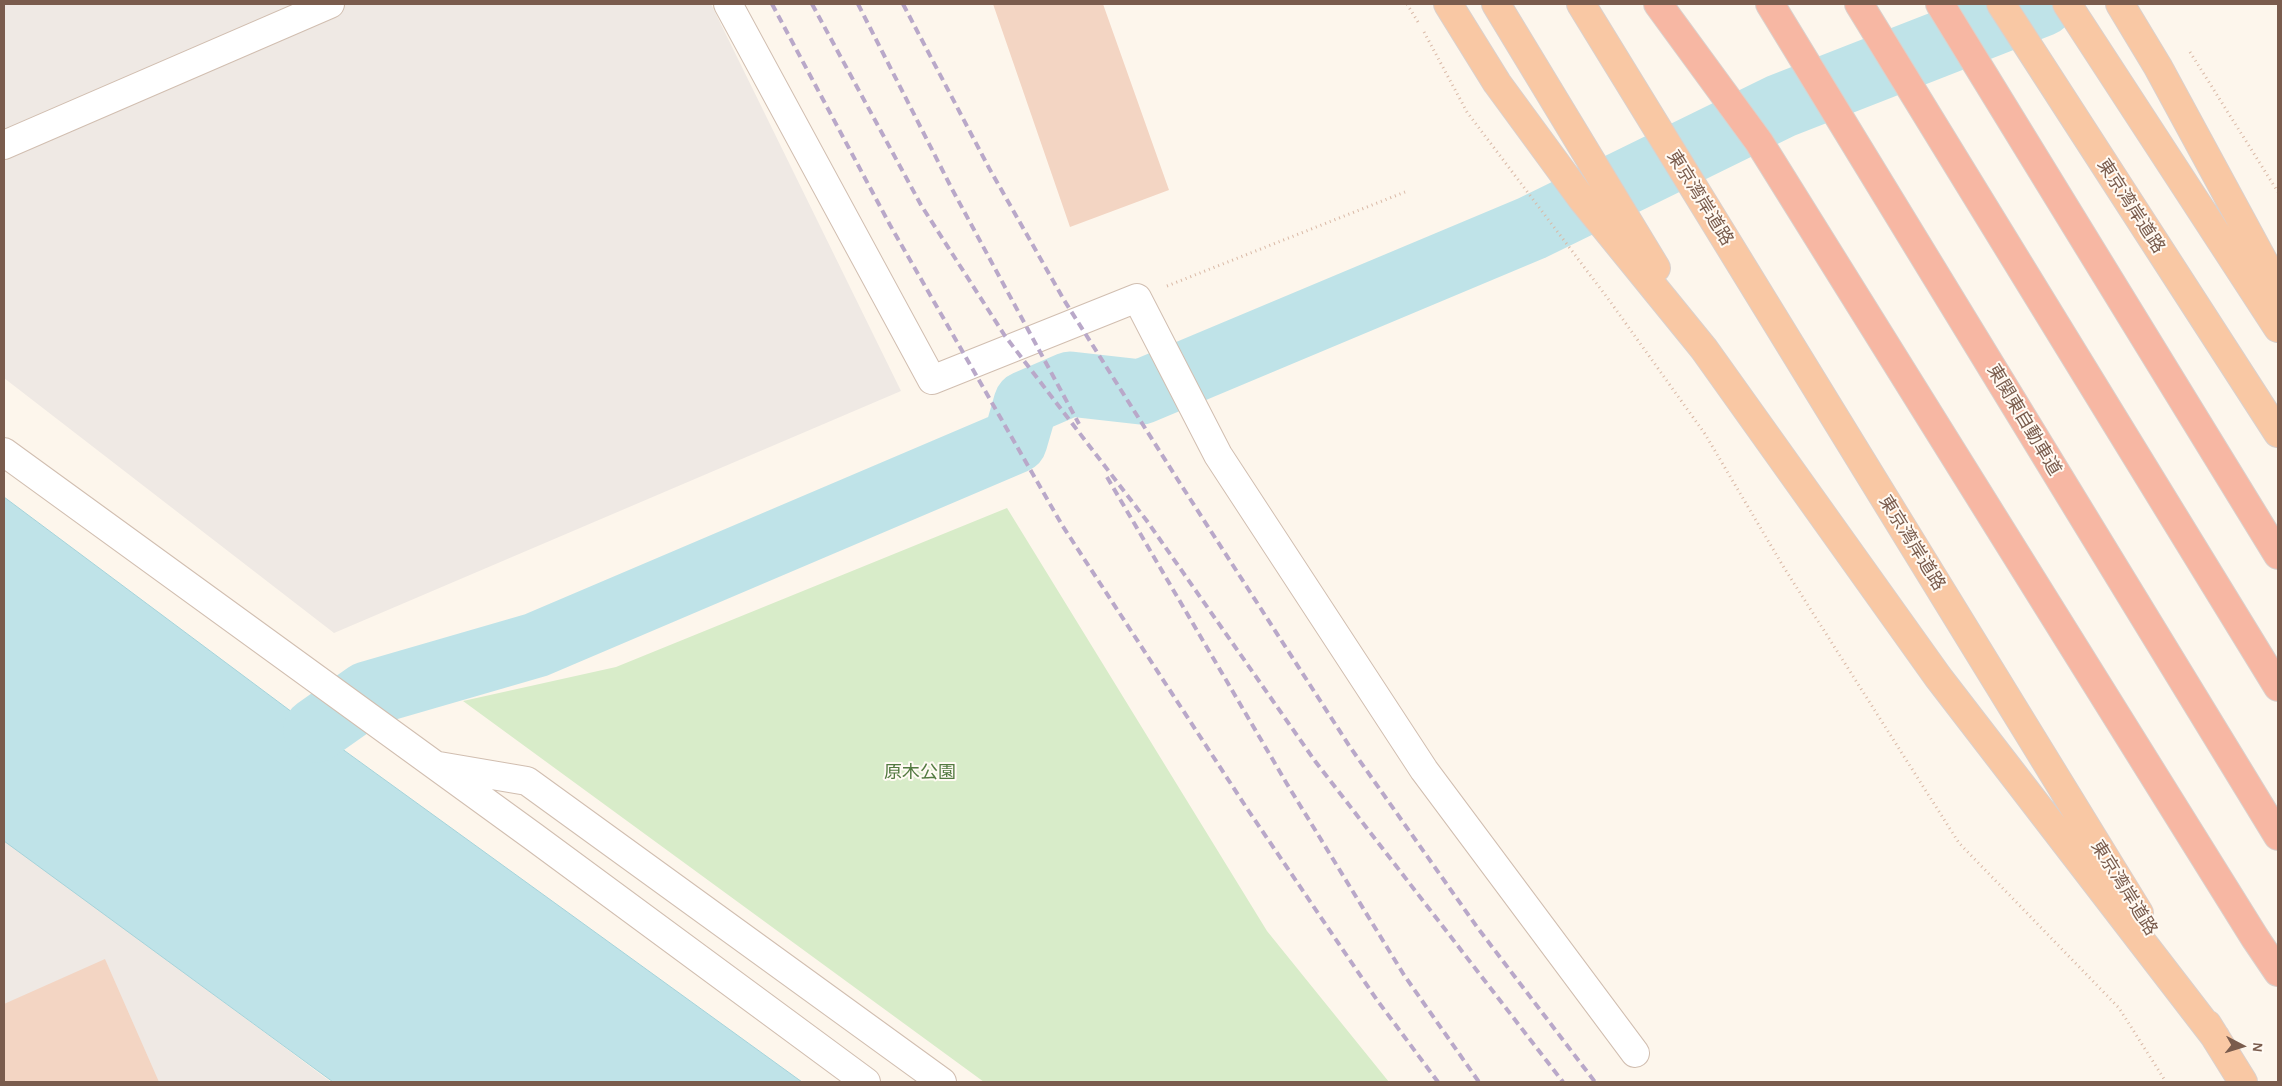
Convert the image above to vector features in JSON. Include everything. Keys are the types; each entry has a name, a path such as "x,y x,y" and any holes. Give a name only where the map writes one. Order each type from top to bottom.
{"highway":[{"path":"1448,4 1497,83 1582,199 1704,349 1938,677 2216,1038"},
{"path":"1496,4 1704,349"},
{"path":"1658,4 1759,142 2249,930 2278,972"},
{"name":"東関東自動車道","path":"1770,4 2278,836"},
{"path":"1859,4 2278,687"},
{"path":"1940,4 2278,555"},
{"name":"東京湾岸道路","path":"2001,4 2278,433"},
{"path":"2067,4 2278,328"},
{"path":"2120,4 2158,67 2278,288"},
{"name":"東京湾岸道路","path":"1583,7 2243,1082"}],"street":[{"path":"4,144 330,4"},
{"path":"728,4 932,380 1136,298 1218,455 1424,770 1635,1053"},
{"path":"4,452 866,1082"},
{"path":"433,765 527,781 942,1082"}],"path":[{"path":"1407,4 1467,112 1609,300 1704,434 1783,566 1959,842 2119,1008 2166,1082"},
{"path":"2186,46 2278,192"},
{"path":"1136,298 1405,192"}],"shaded area":[{"path":"4,4 711,4 901,391 334,633 4,378"},
{"path":"4,838 331,1082 4,1082"}],"green space":[{"name":"原木公園","path":"1007,508 1267,931 1389,1082 984,1082 463,701 616,667"}],"water":[{"path":"4,497 316,730 802,1082 333,1082 4,841"}],"building":[{"path":"993,4 1103,4 1169,190 1070,227"},
{"path":"105,959 159,1082 4,1082 4,1004"}],"waterway":[{"path":"316,730 367,694 536,645 1015,441 1026,403 1070,384 1141,392 1532,228 1781,106 2042,4"}],"railway":[{"path":"772,4 890,225 1062,525 1248,810 1377,1000 1438,1082"},
{"path":"812,4 921,205 1005,336 1147,521 1315,761 1563,1082"},
{"path":"858,4 952,189 1079,424"},
{"path":"903,4 989,168 1064,300 1176,477 1350,747 1477,927 1595,1082"},
{"path":"1107,477 1287,784 1404,975 1479,1082"}]}
